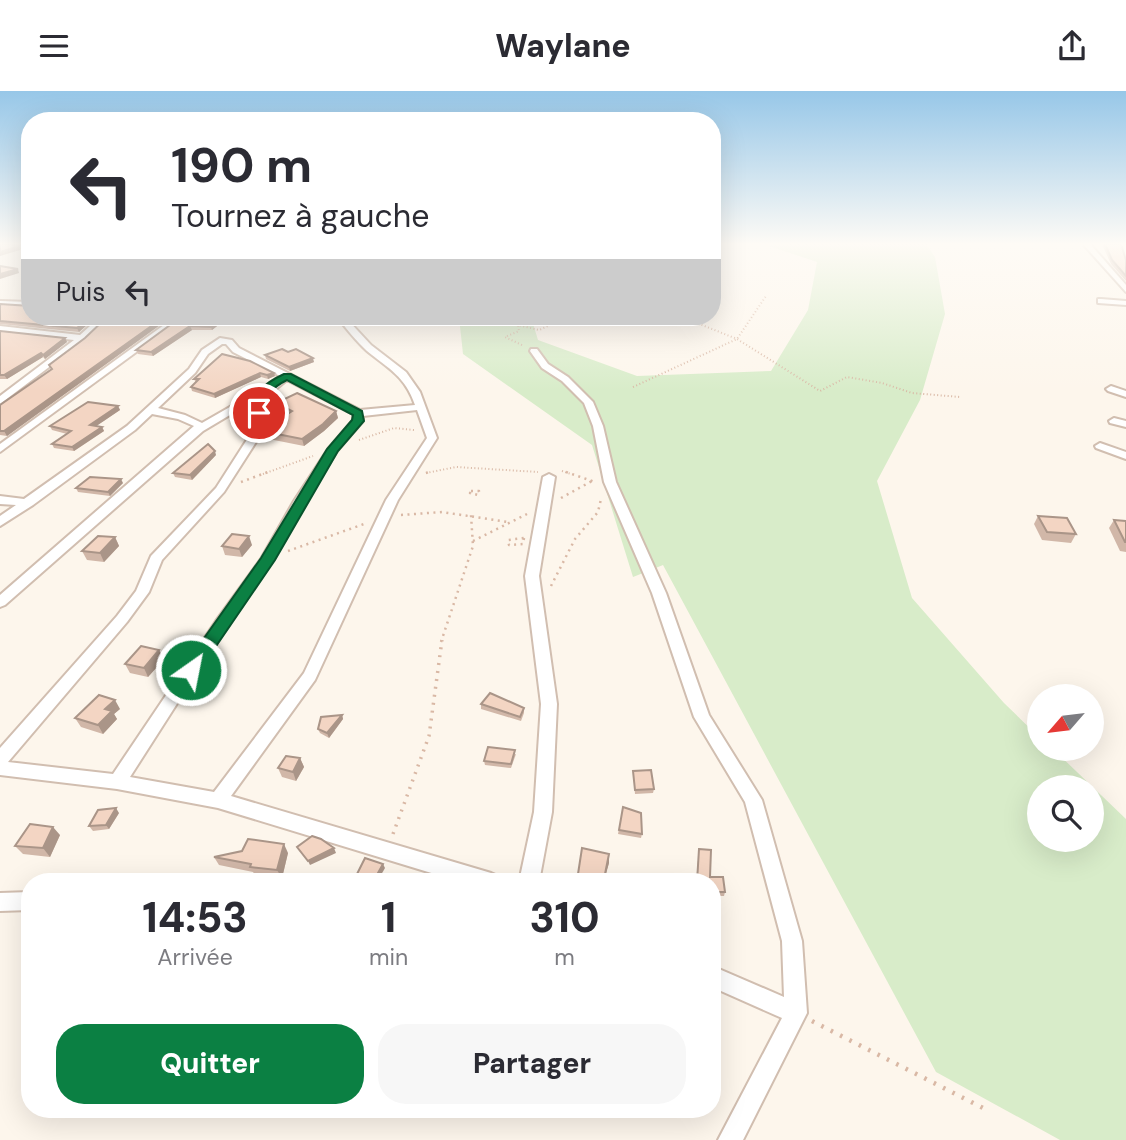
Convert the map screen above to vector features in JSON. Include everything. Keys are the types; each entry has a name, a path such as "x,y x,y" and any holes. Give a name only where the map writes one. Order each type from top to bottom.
{"street":[{"path":"1101,301 1126,303"},
{"path":"0,303 21,304"},
{"path":"0,401 95,326"},
{"path":"0,449 168,326"},
{"path":"218,800 310,675 360,567 406,477 432,438 415,392 403,374 368,347 349,326"},
{"path":"0,329 82,338"},
{"path":"0,522 131,428 192,371 205,352 220,341 229,342 236,350 358,413 420,407"},
{"path":"534,351 545,366 565,379 587,402 597,426 610,482 659,593 702,717 752,800 792,941 796,1013 730,1140"},
{"path":"0,760 122,619 142,591 156,559 181,535 219,490 252,440 268,422 259,413 258,406 265,390 287,376"},
{"path":"1111,389 1126,394"},
{"path":"0,602 199,429 265,390"},
{"path":"149,410 186,419 199,425 199,429"},
{"path":"117,782 221,624 267,560 333,449 358,421 358,413"},
{"path":"1114,421 1126,424"},
{"path":"1100,446 1126,456"},
{"path":"531,873 542,812 549,704 532,576 550,473"},
{"path":"0,500 29,503"},
{"path":"0,768 117,782 218,800 461,873"},
{"path":"0,902 21,901"},
{"path":"721,980 796,1013"}],"path":[{"path":"633,387 737,339 766,296"},
{"path":"518,326 519,331 505,337 534,351"},
{"path":"522,326 539,330 548,326"},
{"path":"704,326 737,339 820,391 847,377 882,383 912,393 960,397"},
{"path":"406,477 456,467 513,473 550,473 605,485"},
{"path":"549,590 575,539 598,512 601,499"},
{"path":"387,851 429,736 439,649 473,546 471,515 508,523"},
{"path":"796,1013 987,1110"}],"green space":[{"path":"811,293 941,293 945,314 920,400 877,481 912,598 1027,725 1027,761 1066,761 1080,775 1027,775 1027,852 1104,852 1104,798 1126,819 1126,1140 1060,1140 936,1072 663,565 633,577 592,445 463,354 460,326 534,326 538,340 637,376 771,371 808,310"}],"building":[{"path":"0,304 21,305 21,323 0,321"},
{"path":"98,326 151,326 4,431 0,431 0,405 52,369 49,365"},
{"path":"169,326 190,326 151,352 136,350"},
{"path":"0,331 65,338 43,355 41,353 0,375"},
{"path":"282,349 288,352 296,349 313,358 289,367 265,355"},
{"path":"222,354 250,361 274,373 260,373 214,394 191,387 199,379 194,379"},
{"path":"297,393 336,411 302,439 267,432 275,422 292,411 276,403"},
{"path":"88,402 118,406 90,425 102,427 72,447 52,444 71,431 50,426"},
{"path":"208,444 215,451 190,475 173,473"},
{"path":"90,477 121,479 108,492 76,488"},
{"path":"1038,516 1067,518 1076,534 1047,532"},
{"path":"1114,520 1126,521 1126,542 1125,542"},
{"path":"232,534 249,536 239,549 222,546"},
{"path":"98,536 115,537 100,553 82,551"},
{"path":"141,646 159,650 144,668 125,664"},
{"path":"490,693 524,708 520,717 481,704"},
{"path":"99,695 115,700 105,709 112,711 98,725 75,718"},
{"path":"342,715 327,733 318,729 321,717"},
{"path":"488,747 515,750 511,764 484,761"},
{"path":"286,756 300,758 293,772 278,768"},
{"path":"651,770 654,789 635,790 633,771"},
{"path":"623,807 641,813 642,834 619,830"},
{"path":"116,808 106,825 89,826 98,810"},
{"path":"30,824 53,827 43,848 15,846"},
{"path":"312,836 334,848 308,861 297,847"},
{"path":"248,839 284,844 277,870 250,867 251,864 214,857 242,851"},
{"path":"582,848 609,854 605,873 578,873"},
{"path":"699,849 711,850 710,873 698,873"},
{"path":"365,858 383,864 378,873 358,873"},
{"path":"721,877 723,877 725,892 721,892"}],"route":[{"path":"191,670 267,560 333,449 358,421 358,413 287,376 265,390 258,406 259,413"}]}
